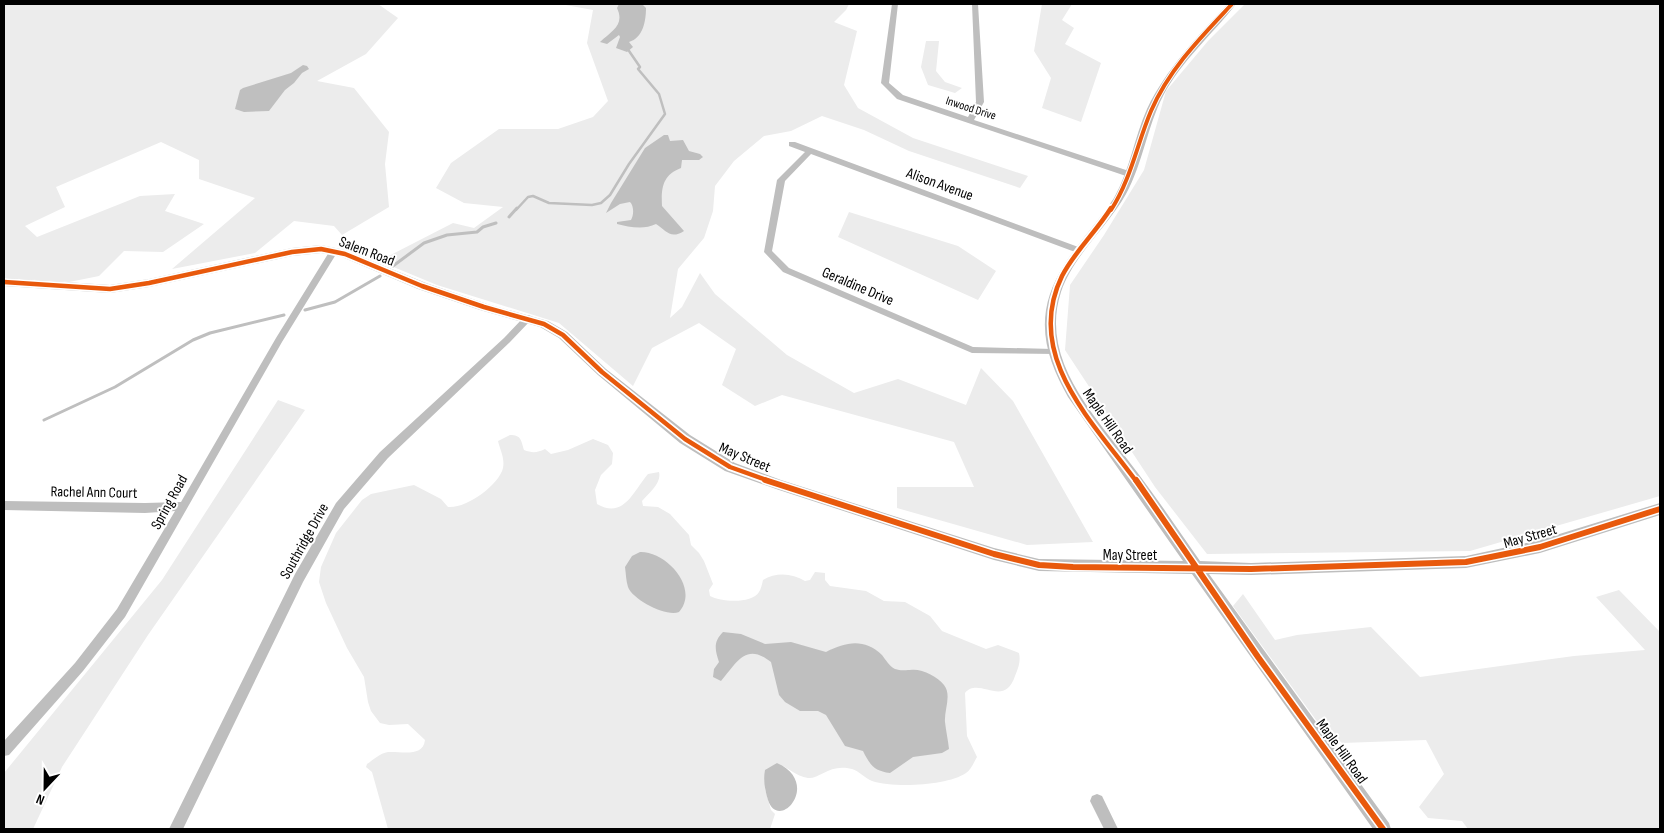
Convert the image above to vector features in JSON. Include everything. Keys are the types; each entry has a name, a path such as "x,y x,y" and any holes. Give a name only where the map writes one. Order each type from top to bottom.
{"street":[{"name":"Inwood Drive","path":"895,4 886,82 900,97 1129,174"},
{"path":"971,120 980,102 975,4"},
{"name":"Maple Hill Road","path":"1232,4 1209,28 1166,80 1151,111 1120,196 1078,250 1063,273 1052,300 1050,328 1053,352 1064,377 1082,407 1383,829"},
{"name":"Alison Avenue","path":"792,144 1078,250"},
{"name":"Geraldine Drive","path":"810,151 781,180 768,252 786,270 972,350 1053,352"},
{"name":"Salem Road","path":"4,282 110,289 150,283 292,252 334,250 422,286 484,307 544,324 563,335 602,372 654,414"},
{"name":"Spring Road","path":"4,750 61,688 121,613 279,340 334,250"},
{"name":"Southridge Drive","path":"176,829 299,578 340,506 384,455 528,318"},
{"name":"May Street","path":"654,414 685,439 730,467 779,485 994,554 1052,567 1196,567 1251,570 1482,560 1524,551 1660,509"},
{"name":"Rachel Ann Court","path":"4,505 145,508 184,506"},
{"path":"1097,801 1111,829"}],"shaded area":[{"path":"4,4 378,4 398,18 366,54 317,81 354,88 389,132 385,164 389,207 342,235 334,226 294,221 255,253 172,269 255,198 199,179 199,160 161,142 56,187 65,207 25,226 37,237 140,196 175,194 165,211 204,224 163,252 124,251 99,276 69,282 4,278"},
{"path":"560,4 849,4 846,10 834,22 857,31 844,85 858,108 913,138 1028,176 1020,188 909,151 864,130 822,116 791,131 764,136 734,161 715,186 713,211 704,238 678,269 670,318 682,307 700,273 715,294 787,355 854,393 898,379 966,405 981,368 1013,401 1093,542 1027,545 897,508 897,487 974,487 954,442 782,395 755,406 722,385 736,349 699,323 652,348 633,386 559,323 437,285 379,261 453,223 474,228 503,207 464,203 436,188 451,163 499,129 558,129 593,117 608,101 587,43 593,10"},
{"path":"619,4 642,4 646,8 641,33 629,42 633,47 627,52 616,48 619,35 607,44 600,42 613,31 618,23 619,14 617,8"},
{"path":"1042,4 1072,4 1062,20 1074,28 1065,44 1101,63 1081,122 1042,108 1051,78 1034,51"},
{"path":"1245,4 1660,4 1660,496 1470,551 1207,554 1155,487 1065,350 1070,285 1104,235 1144,170 1166,91 1208,41"},
{"path":"926,41 939,41 936,71 945,82 962,88 955,93 928,85 921,67"},
{"path":"303,65 309,69 302,73 285,90 269,111 244,112 235,109 240,90 243,88 291,73"},
{"path":"664,135 668,135 670,141 683,140 689,151 700,154 703,157 699,160 682,160 681,168 670,174 664,182 662,206 684,231 675,235 656,224 631,227 617,224 617,222 631,220 632,206 630,202 620,204 606,213 611,203 645,148"},
{"path":"849,212 958,246 996,271 978,300 838,237"},
{"path":"278,400 305,410 148,635 62,767 33,829 4,829 4,773 162,580"},
{"path":"510,435 518,437 524,450 530,452 545,449 551,454 568,450 593,439 608,445 613,453 612,464 601,475 595,490 597,504 606,508 621,506 633,495 648,474 659,472 659,480 642,501 643,506 658,507 670,514 689,535 691,545 704,561 713,584 709,590 710,596 728,601 750,599 760,591 763,580 768,577 789,575 805,581 810,580 815,572 825,573 825,580 830,586 866,591 884,601 905,602 930,616 942,631 986,649 998,645 1019,653 1018,668 1015,676 1010,686 1005,690 977,688 965,693 967,736 977,757 971,768 966,773 946,781 893,785 872,781 855,770 844,768 832,769 808,778 777,763 765,789 771,810 775,814 770,829 388,829 372,772 366,767 367,764 379,755 388,752 416,751 423,746 425,740 408,724 389,725 380,723 371,711 364,677 347,648 326,603 319,582 321,567 336,533 362,500 371,494 414,485 441,499 448,507 464,504 481,495 500,475 503,461 498,441"},
{"path":"640,552 650,553 669,564 683,582 684,602 679,612 673,613 658,610 643,602 631,592 627,585 625,567 632,556"},
{"path":"1619,590 1660,632 1660,829 1468,829 1462,821 1428,818 1419,807 1444,774 1426,740 1342,743 1316,720 1233,606 1243,594 1275,640 1297,635 1371,627 1420,677 1574,656 1645,650 1596,597"},
{"path":"723,632 741,634 765,644 791,642 826,652 848,644 862,644 882,655 889,665 895,669 919,670 928,673 941,682 946,689 948,698 945,722 949,749 942,753 913,757 890,773 876,769 870,764 863,751 845,746 826,715 818,711 800,711 785,702 779,695 771,662 762,656 748,654 737,662 721,681 713,677 714,669 719,662 716,643"},
{"path":"777,763 790,772 796,782 797,792 794,801 788,808 780,811 773,809 768,800 764,781 765,770"}],"waterway":[{"path":"516,210 528,197 533,196 549,203 592,205 601,203 610,195 629,164 665,114 659,94 638,69 640,67 627,48"},
{"path":"509,217 517,208"},
{"path":"393,266 424,243 447,235 477,232 483,227 496,223"},
{"path":"305,310 335,302 380,276"},
{"path":"44,420 115,387 193,340 210,333 284,315"}],"cycle path":[{"path":"1232,4 1209,28 1177,67 1159,94 1119,197 1072,260 1055,292 1051,312 1051,335 1055,355 1072,394 1137,482 1258,657 1383,829"},
{"path":"4,282 110,289 149,283 292,252 321,249 345,254 422,286 484,307 544,324 563,335 602,372 685,439 730,467 779,485 994,554 1039,565 1251,569 1466,562 1540,547 1660,509"}]}
